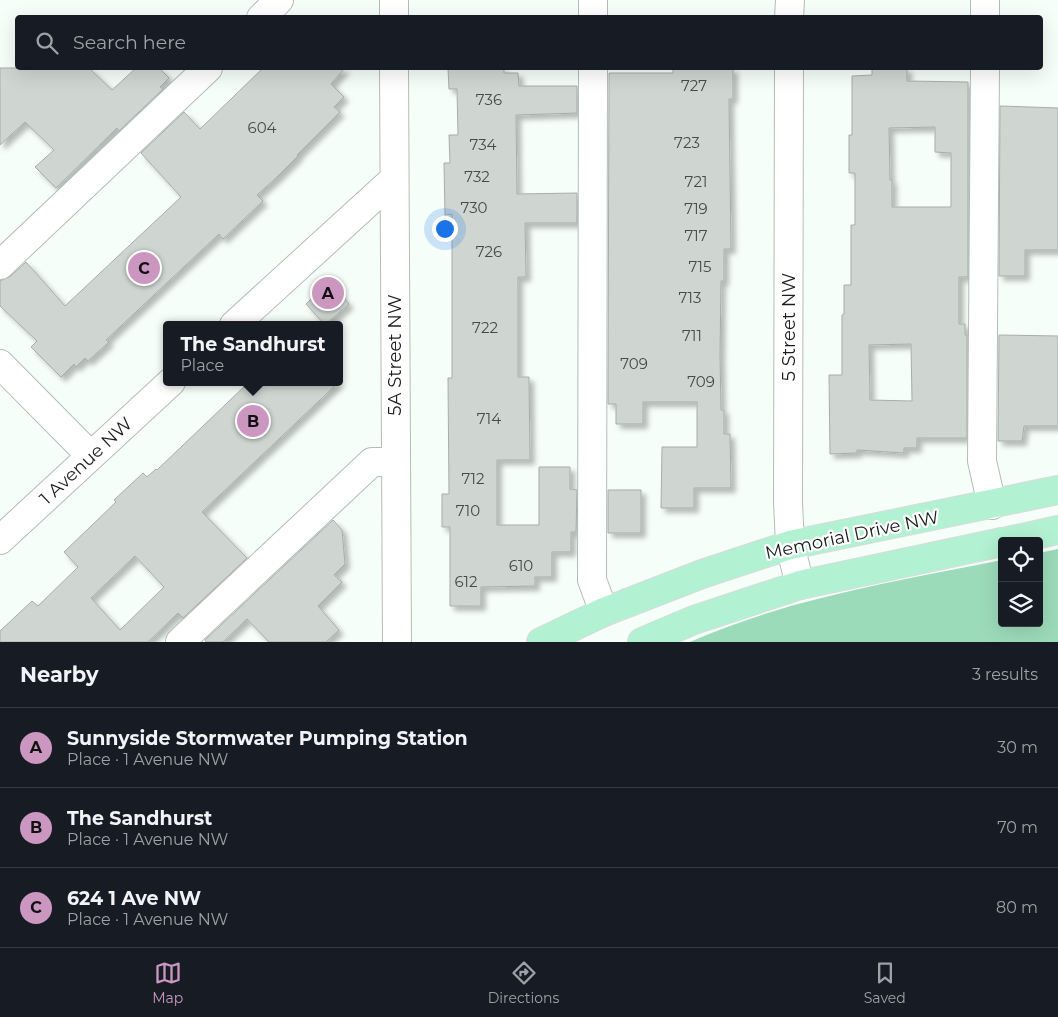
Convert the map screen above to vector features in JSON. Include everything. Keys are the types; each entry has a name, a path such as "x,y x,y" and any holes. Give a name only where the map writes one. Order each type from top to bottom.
{"main road":[{"name":"Memorial Drive NW","path":"541,642 604,612 702,574 790,545 1058,490"},
{"path":"1026,537 1058,530"},
{"path":"642,642 703,617 800,585 998,543"}],"street":[{"path":"263,15 279,0"},
{"path":"394,0 394,15"},
{"path":"593,0 593,15"},
{"path":"790,0 790,15"},
{"path":"985,0 985,15"},
{"path":"0,265 206,70"},
{"name":"5A Street NW","path":"394,70 396,642"},
{"path":"593,70 592,580 604,612"},
{"name":"5 Street NW","path":"789,70 788,502 790,545 800,585"},
{"path":"985,70 982,461 992,505"},
{"path":"238,321 394,179"},
{"path":"0,364 91,456"},
{"name":"1 Avenue NW","path":"0,540 167,386"},
{"path":"180,642 372,462 396,462"}],"green space":[{"path":"1058,549 1058,642 690,642 728,627 805,602 844,592 998,561 998,627 1043,627 1043,552"}],"building":[{"path":"0,68 15,68 15,70 91,70 112,90 134,70 161,70 169,78 160,87 163,89 119,131 117,128 56,188 35,167 54,150 25,122 0,145"},
{"path":"261,70 343,70 331,84 344,97 334,107 340,112 257,195 263,201 223,239 219,234 106,340 109,342 88,361 85,358 76,367 74,364 61,377 31,347 37,341 0,306 0,281 11,276 26,262 65,306 181,197 141,153 184,112 200,129"},
{"path":"448,70 504,70 504,73 518,73 519,86 577,86 577,113 516,115 517,194 577,193 577,223 525,223 526,277 518,277 518,377 529,377 530,460 497,460 497,525 539,525 539,467 570,467 570,489 577,490 576,532 571,532 571,552 552,552 552,577 535,577 535,586 481,587 481,606 450,606 450,527 442,527 442,494 449,494 448,378 452,378 452,214 445,215 444,163 450,163 449,135 458,135 457,89 449,89"},
{"path":"673,70 733,70 733,99 729,99 731,249 724,249 724,281 721,281 720,356 721,410 724,410 724,434 730,434 731,488 694,488 694,508 661,508 662,447 697,447 697,402 643,402 643,424 616,424 616,404 608,404 609,73 673,73"},
{"path":"872,70 907,70 907,81 968,82 968,277 959,277 959,324 965,324 965,335 967,335 967,438 917,438 917,448 904,448 904,453 857,450 857,453 830,454 829,375 842,375 844,285 851,285 851,225 855,225 855,173 849,173 849,135 852,135 852,76 872,75","holes":["935,127 935,152 951,153 951,207 892,207 889,128","911,344 912,401 870,400 869,345"]},
{"path":"1000,106 1058,108 1058,250 1025,250 1025,276 999,276"},
{"path":"329,282 349,304 330,321 321,321 306,304"},
{"path":"999,335 1058,336 1058,426 1024,426 1022,441 998,441"},
{"path":"245,386 335,386 202,512 247,558 183,618 178,613 148,642 0,642 0,631 32,601 38,606 78,567 64,552 143,473 147,477","holes":["135,556 164,587 120,630 91,598"]},
{"path":"608,490 641,490 641,533 608,533"},
{"path":"333,520 342,530 345,564 334,575 342,582 318,606 339,630 326,642 269,642 247,619 223,642 206,642 205,640"}],"place":[{"name":"624 1 Ave NW","path":"144,268"},
{"name":"Sunnyside Stormwater Pumping Station","path":"328,293"},
{"name":"The Sandhurst","path":"253,421"}]}
